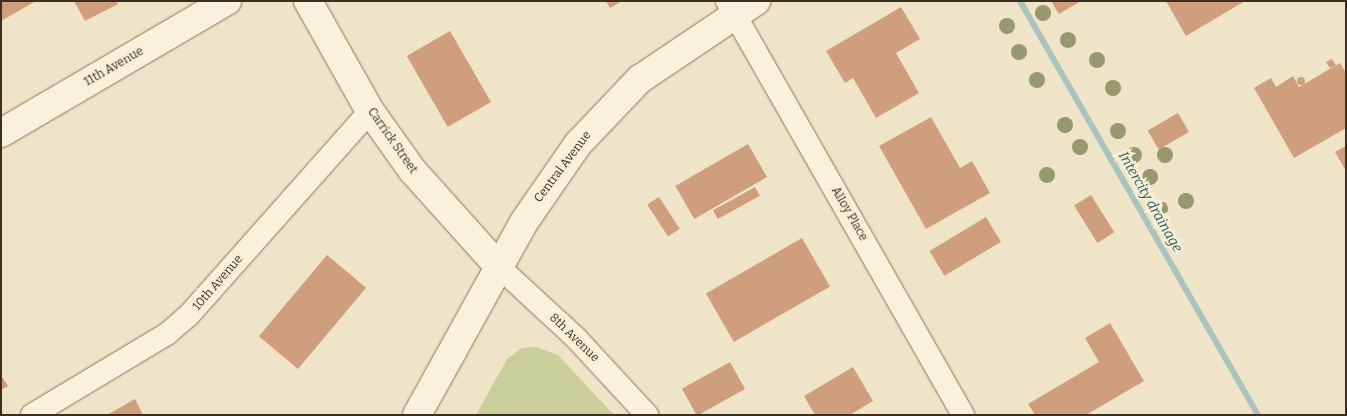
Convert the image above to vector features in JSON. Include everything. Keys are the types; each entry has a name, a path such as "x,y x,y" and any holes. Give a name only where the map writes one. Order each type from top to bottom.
{"street":[{"name":"11th Avenue","path":"1,133 227,1"},
{"name":"Carrick Street","path":"308,1 370,110 412,170 498,266"},
{"name":"Central Avenue","path":"417,415 498,266 545,186 610,107 674,52 739,5"},
{"name":"Alloy Place","path":"739,5 963,415"},
{"name":"10th Avenue","path":"32,415 167,334 189,315 370,110"},
{"name":"8th Avenue","path":"498,266 576,338 647,415"}],"green space":[{"path":"536,347 558,355 614,415 476,415 507,359 522,348"}],"building":[{"path":"1,1 36,1 1,21"},
{"path":"74,1 116,1 118,4 85,21"},
{"path":"606,1 622,1 610,8"},
{"path":"1051,1 1081,1 1059,14"},
{"path":"1166,1 1245,1 1186,36"},
{"path":"901,7 920,39 896,53 919,93 876,118 853,78 845,83 826,51"},
{"path":"450,31 491,102 448,127 407,56"},
{"path":"1332,59 1336,65 1330,68 1326,62"},
{"path":"1340,63 1346,73 1346,128 1294,158 1254,88 1271,78 1276,87 1293,76 1299,87"},
{"path":"1301,77 1305,81 1301,85 1297,81"},
{"path":"1178,113 1189,132 1159,150 1148,130"},
{"path":"931,117 960,168 972,161 990,193 926,229 879,146"},
{"path":"748,144 767,177 694,219 675,186"},
{"path":"1346,146 1346,171 1335,152"},
{"path":"755,187 760,196 718,219 713,210"},
{"path":"1091,195 1114,232 1097,243 1074,206"},
{"path":"659,197 680,229 668,236 647,205"},
{"path":"986,217 1001,242 944,276 929,251"},
{"path":"802,238 830,286 734,342 706,294"},
{"path":"327,255 366,288 298,369 259,336"},
{"path":"1110,323 1144,381 1086,415 1035,415 1028,404 1099,362 1085,338"},
{"path":"730,362 745,389 696,415 682,389"},
{"path":"853,367 873,401 850,415 815,415 804,396"},
{"path":"1,375 8,386 1,390"},
{"path":"135,399 143,415 107,415"}],"waterway":[{"name":"Intercity drainage","path":"1020,1 1258,415"}]}
